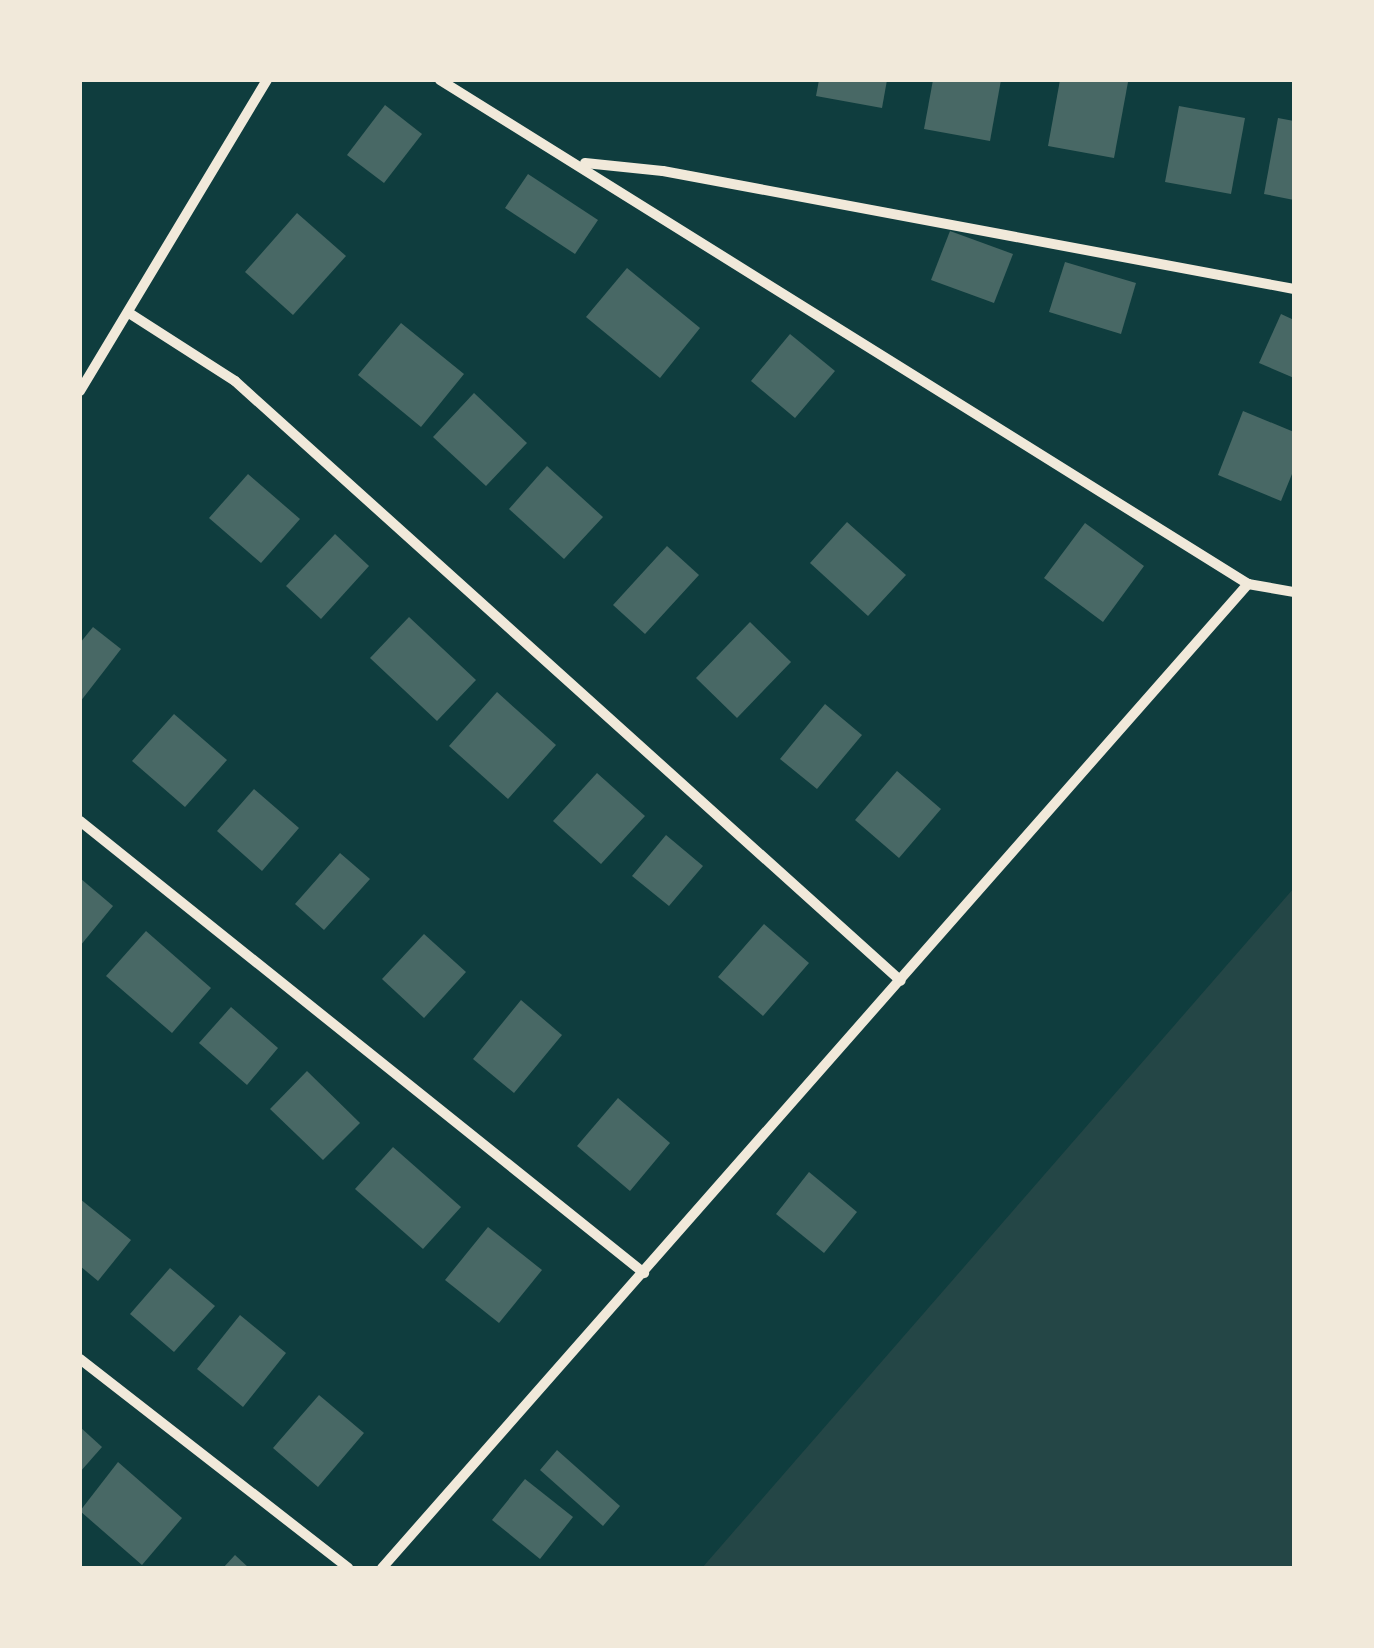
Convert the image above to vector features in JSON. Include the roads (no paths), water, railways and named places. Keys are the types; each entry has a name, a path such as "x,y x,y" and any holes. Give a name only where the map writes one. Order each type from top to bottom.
{"street":[{"path":"80,391 268,80"},
{"path":"440,80 579,162 1248,584 1294,592"},
{"path":"579,162 662,171 1294,289"},
{"path":"129,313 235,380 901,981"},
{"path":"382,1568 1248,584"},
{"path":"80,821 644,1273"},
{"path":"80,1359 348,1568"}]}
